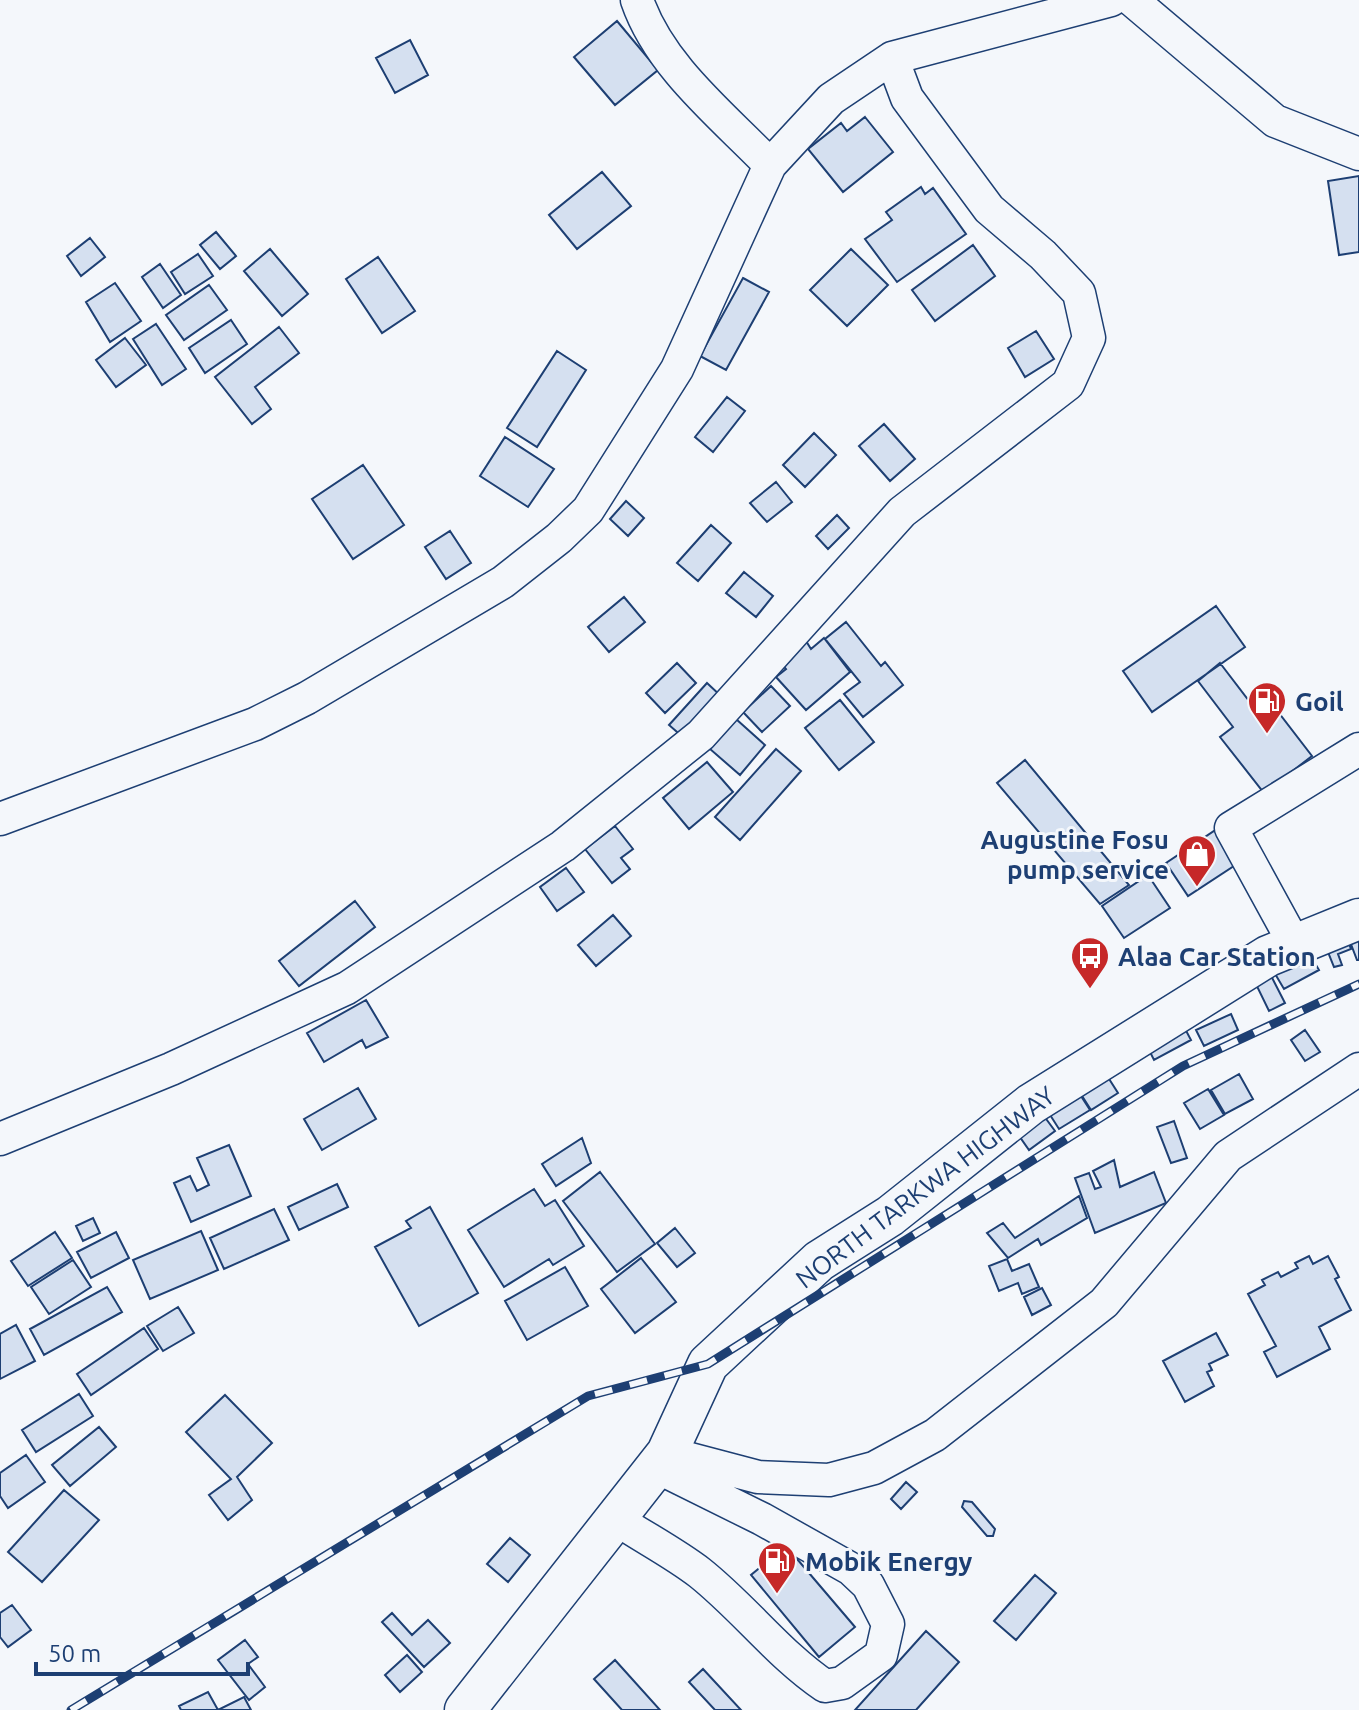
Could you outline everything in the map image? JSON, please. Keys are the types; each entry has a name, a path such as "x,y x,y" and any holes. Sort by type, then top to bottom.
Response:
{"main road":[{"name":"NORTH TARKWA HIGHWAY","path":"465,1710 662,1460 708,1364 819,1261 890,1216 1031,1104 1268,956 1359,919"}],"street":[{"path":"637,0 643,17 673,64 770,165"},
{"path":"0,819 241,730 294,705 503,582 559,538 588,510 677,369 770,165 831,99 892,58 1111,0"},
{"path":"1132,0 1275,121 1359,154"},
{"path":"0,1139 171,1069 347,988 563,846 701,735 902,512 1068,384 1089,338 1079,293 1043,255 989,209 915,110 892,58"},
{"path":"1295,945 1231,828 1359,749"},
{"path":"662,1460 758,1477 829,1480 874,1468 935,1435 1104,1303 1228,1156 1359,1069"},
{"path":"616,1519 698,1572 763,1628 803,1671 825,1686 842,1683 881,1655 888,1624 868,1585 851,1569 662,1460"}],"building":[{"path":"617,21 658,70 615,105 574,57"},
{"path":"410,40 428,75 395,93 376,58"},
{"path":"865,117 893,152 843,192 808,149 841,123 847,131"},
{"path":"602,172 631,206 577,249 549,215"},
{"path":"1359,176 1359,252 1339,255 1328,181"},
{"path":"921,187 925,194 933,188 966,234 897,282 865,239 892,220 886,212"},
{"path":"216,232 236,256 220,269 200,245"},
{"path":"90,238 105,257 81,276 67,256"},
{"path":"973,245 995,276 935,321 912,290"},
{"path":"270,249 308,294 282,316 244,271"},
{"path":"851,249 888,285 847,326 810,290"},
{"path":"198,254 213,276 185,294 171,272"},
{"path":"378,257 415,311 382,333 346,279"},
{"path":"160,264 181,295 163,308 142,277"},
{"path":"743,278 769,292 726,370 700,356"},
{"path":"115,283 141,321 110,342 86,302"},
{"path":"209,285 227,310 184,340 166,315"},
{"path":"231,320 247,344 205,373 189,348"},
{"path":"156,324 186,369 162,385 133,339"},
{"path":"279,327 299,353 255,387 271,409 252,424 215,377"},
{"path":"1036,331 1054,359 1025,377 1008,348"},
{"path":"125,338 146,365 116,387 96,360"},
{"path":"557,351 586,370 537,447 507,428"},
{"path":"727,397 745,411 713,452 695,437"},
{"path":"884,424 915,459 890,481 859,446"},
{"path":"814,433 836,455 805,487 783,465"},
{"path":"505,437 554,469 528,507 480,476"},
{"path":"363,465 404,525 353,559 312,499"},
{"path":"776,482 792,502 767,522 750,503"},
{"path":"626,501 644,518 628,536 610,519"},
{"path":"837,515 849,528 828,549 816,536"},
{"path":"711,525 731,543 698,581 677,563"},
{"path":"450,531 471,563 446,579 425,547"},
{"path":"744,572 773,596 756,617 726,593"},
{"path":"624,597 645,622 609,652 588,627"},
{"path":"1216,606 1245,647 1152,712 1123,671"},
{"path":"846,622 881,666 885,662 903,685 863,717 844,694 860,682 825,639"},
{"path":"824,638 850,672 806,710 776,677 786,669 780,662 806,641 811,649"},
{"path":"677,663 696,683 665,713 646,693"},
{"path":"1220,663 1256,710 1269,700 1312,756 1264,793 1220,737 1233,727 1198,681"},
{"path":"707,683 722,697 684,738 669,725"},
{"path":"771,686 790,706 762,732 743,712"},
{"path":"840,700 874,742 839,770 805,728"},
{"path":"736,719 765,745 740,775 710,749"},
{"path":"776,749 801,771 740,840 715,817"},
{"path":"1025,760 1129,885 1100,904 997,783"},
{"path":"707,762 733,792 689,829 663,798"},
{"path":"615,826 633,849 621,858 630,869 612,883 585,849"},
{"path":"1217,829 1240,862 1188,896 1166,863"},
{"path":"566,868 584,892 557,911 540,887"},
{"path":"1148,875 1170,908 1124,938 1102,906"},
{"path":"355,901 375,927 299,986 279,961"},
{"path":"613,915 631,936 596,966 578,945"},
{"path":"1359,926 1359,960 1357,960 1346,931"},
{"path":"1345,934 1351,949 1338,954 1342,965 1334,967 1324,942"},
{"path":"1306,948 1319,970 1284,989 1271,967"},
{"path":"1266,966 1285,1003 1269,1011 1251,974"},
{"path":"366,1000 388,1037 366,1048 362,1040 324,1062 307,1033"},
{"path":"1231,1014 1238,1030 1204,1046 1196,1030"},
{"path":"1182,1023 1191,1040 1154,1060 1145,1042"},
{"path":"1305,1030 1320,1052 1305,1061 1291,1040"},
{"path":"1104,1071 1118,1093 1091,1110 1077,1088"},
{"path":"1239,1074 1253,1099 1225,1114 1211,1090"},
{"path":"358,1088 376,1119 322,1150 304,1119"},
{"path":"1208,1089 1224,1115 1200,1129 1184,1103"},
{"path":"1079,1093 1090,1110 1059,1129 1045,1107"},
{"path":"1041,1112 1055,1131 1029,1150 1015,1130"},
{"path":"1174,1121 1187,1158 1171,1163 1157,1127"},
{"path":"582,1138 591,1163 556,1186 542,1164"},
{"path":"229,1145 251,1196 191,1222 174,1183 190,1176 197,1191 209,1185 197,1158"},
{"path":"1114,1160 1120,1187 1154,1172 1166,1203 1095,1233 1075,1178 1089,1173 1095,1189 1101,1187 1093,1171"},
{"path":"600,1172 655,1244 617,1272 563,1201"},
{"path":"337,1184 348,1207 299,1230 288,1207"},
{"path":"534,1189 545,1206 555,1200 584,1246 553,1265 549,1259 504,1287 468,1230"},
{"path":"1079,1196 1087,1218 1041,1245 1038,1239 1008,1258 987,1233 1003,1223 1015,1238"},
{"path":"430,1207 478,1293 419,1326 375,1247 411,1228 406,1221"},
{"path":"274,1209 289,1240 224,1269 210,1238"},
{"path":"93,1218 100,1233 83,1241 76,1226"},
{"path":"675,1228 695,1253 677,1267 657,1243"},
{"path":"201,1231 218,1270 150,1299 133,1260"},
{"path":"55,1232 72,1258 28,1286 11,1261"},
{"path":"116,1232 129,1258 91,1278 77,1252"},
{"path":"1309,1256 1313,1264 1328,1256 1339,1277 1335,1279 1351,1310 1319,1327 1330,1349 1277,1377 1264,1352 1276,1346 1248,1294 1265,1285 1262,1280 1278,1272 1281,1277 1298,1268 1295,1263"},
{"path":"641,1258 676,1302 635,1333 601,1289"},
{"path":"1007,1259 1012,1271 1029,1264 1039,1287 1022,1294 1018,1283 999,1291 989,1266"},
{"path":"73,1260 91,1287 49,1314 31,1287"},
{"path":"565,1267 588,1306 527,1340 505,1301"},
{"path":"107,1287 122,1312 44,1355 30,1329"},
{"path":"1042,1288 1051,1305 1032,1315 1024,1297"},
{"path":"178,1307 194,1333 163,1351 147,1326"},
{"path":"16,1325 35,1361 0,1379 0,1334"},
{"path":"144,1328 158,1349 91,1395 77,1374"},
{"path":"1216,1333 1228,1355 1209,1364 1212,1370 1207,1372 1214,1386 1185,1402 1163,1361"},
{"path":"79,1394 93,1416 36,1452 22,1430"},
{"path":"225,1395 272,1443 237,1477 252,1500 228,1520 209,1495 231,1479 186,1432"},
{"path":"99,1427 116,1447 70,1486 52,1465"},
{"path":"26,1455 45,1482 8,1508 0,1496 0,1473"},
{"path":"906,1482 917,1492 901,1509 891,1499"},
{"path":"64,1490 99,1520 42,1582 8,1552"},
{"path":"964,1501 972,1502 995,1529 993,1536 987,1536 962,1507"},
{"path":"510,1538 530,1555 508,1582 487,1564"},
{"path":"786,1546 855,1627 819,1657 751,1575"},
{"path":"1035,1575 1056,1593 1016,1640 994,1621"},
{"path":"12,1605 31,1630 8,1647 0,1637 0,1613"},
{"path":"392,1613 412,1635 428,1620 450,1643 424,1667 382,1622"},
{"path":"926,1631 959,1662 916,1710 855,1710"},
{"path":"245,1640 258,1657 248,1664 265,1687 249,1700 218,1660"},
{"path":"407,1655 422,1672 400,1692 385,1675"},
{"path":"615,1660 660,1710 622,1710 594,1679"},
{"path":"703,1669 741,1710 715,1710 689,1682"},
{"path":"208,1692 218,1710 181,1710 179,1706"},
{"path":"244,1697 251,1710 218,1710"}],"railway":[{"path":"71,1710 588,1396 708,1364 1183,1066 1359,984"}],"place":[{"name":"Goil","path":"1267,735"},
{"name":"Augustine Fosu pump service","path":"1197,888"},
{"name":"Alaa Car Station","path":"1090,990"},
{"name":"Mobik Energy","path":"777,1595"}]}
